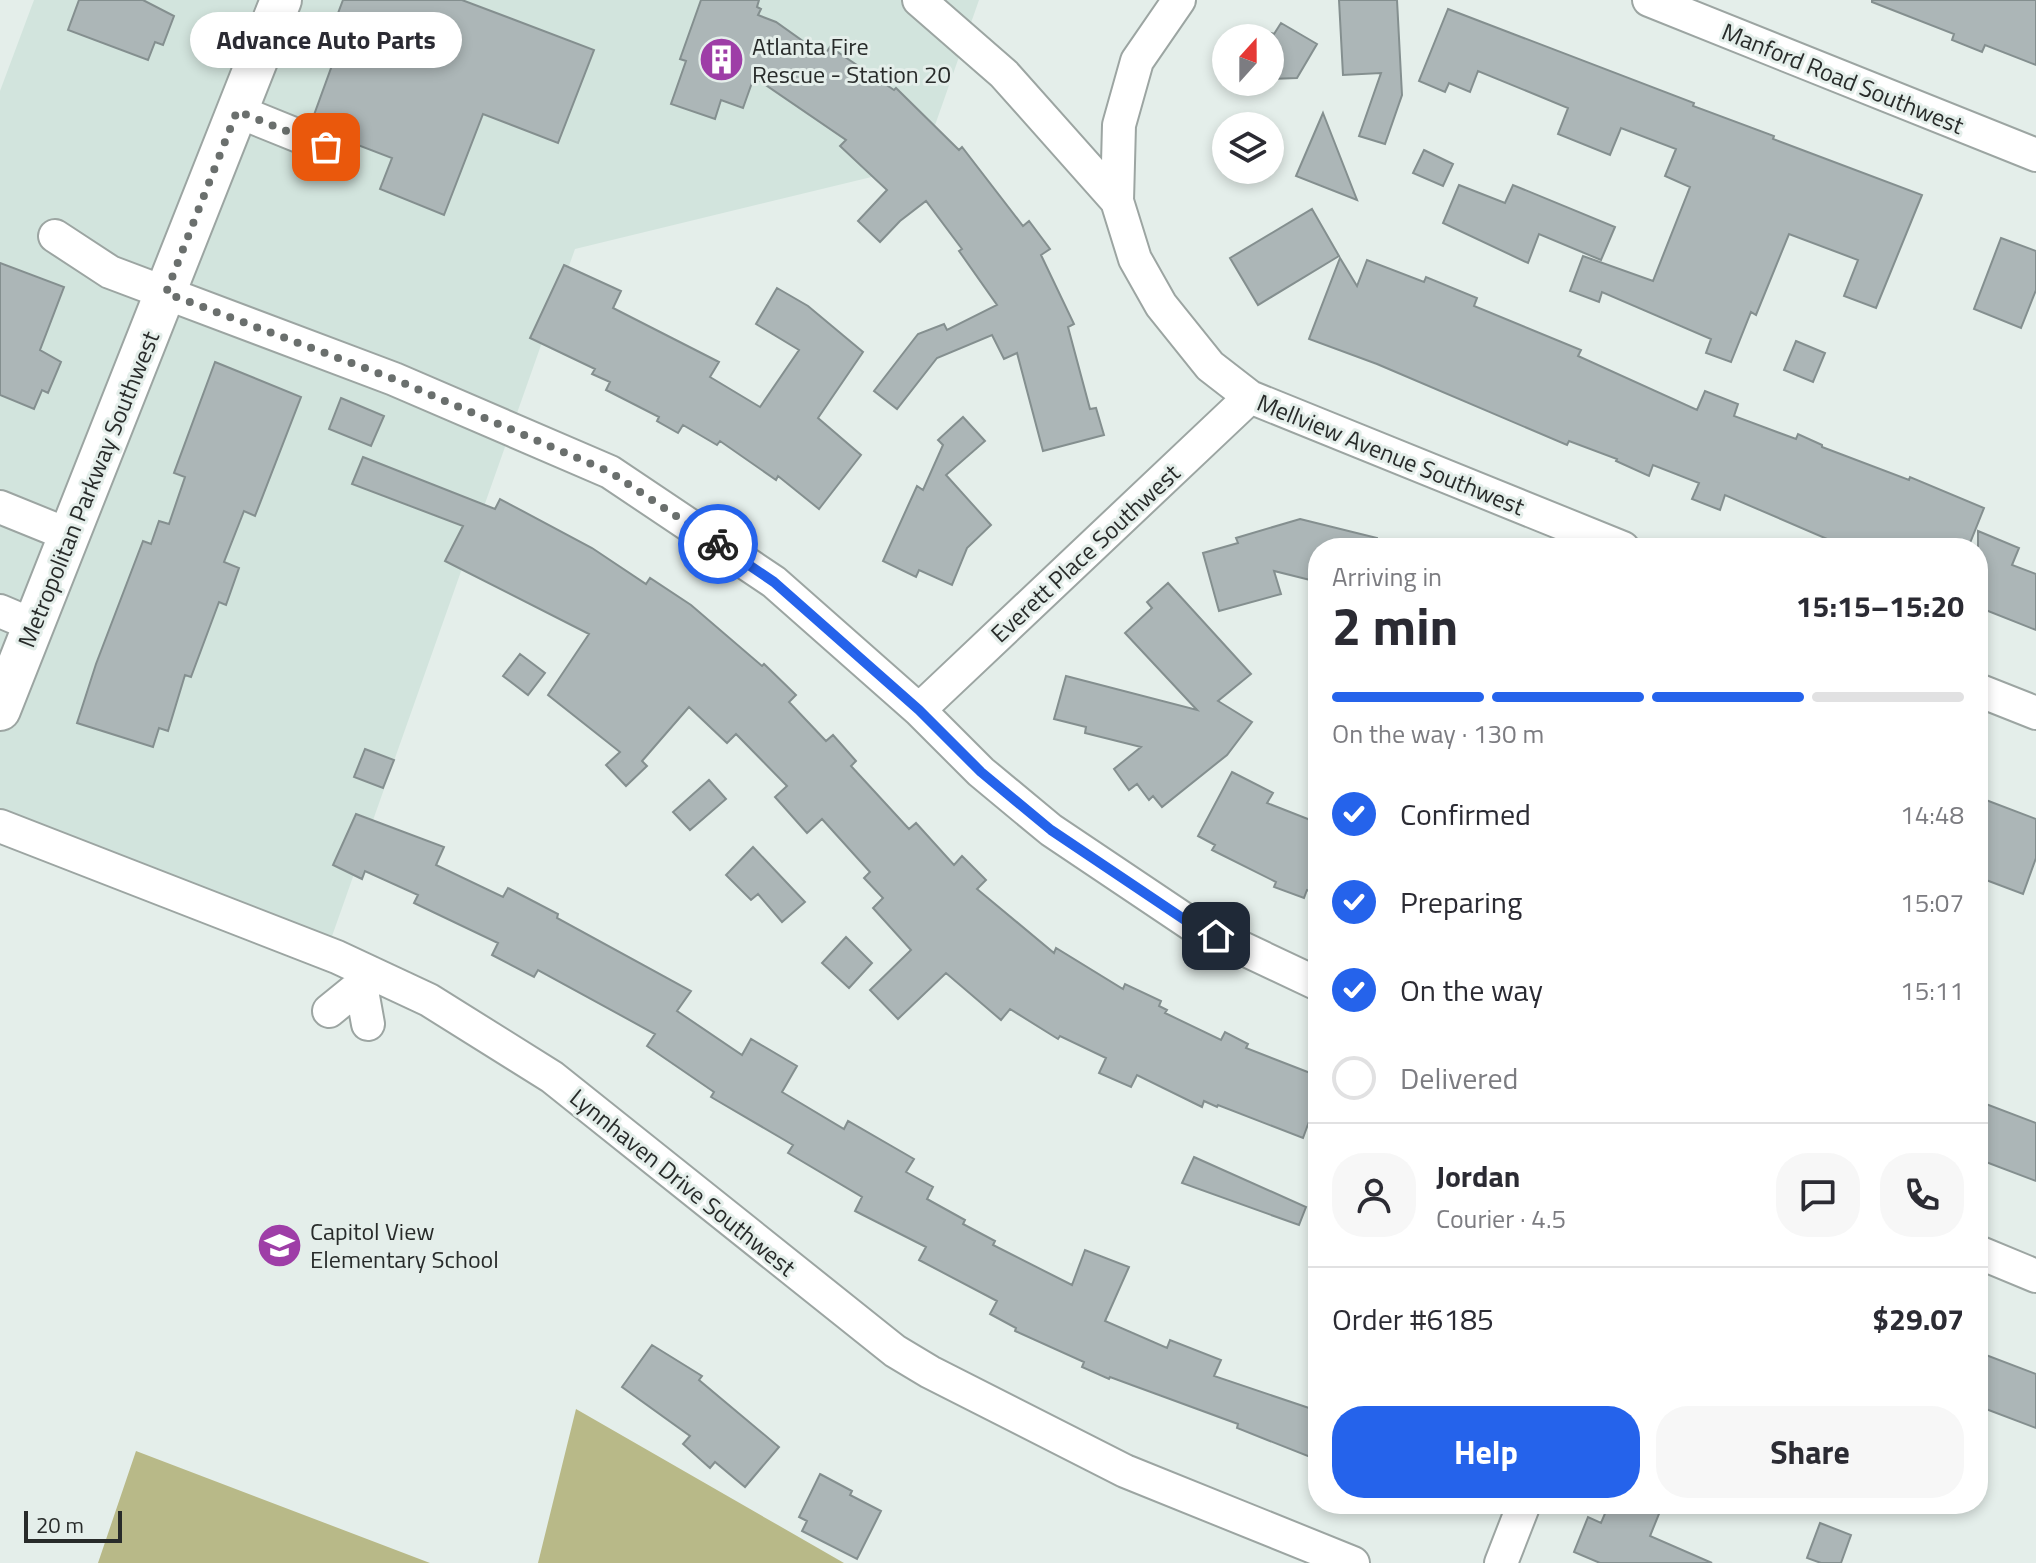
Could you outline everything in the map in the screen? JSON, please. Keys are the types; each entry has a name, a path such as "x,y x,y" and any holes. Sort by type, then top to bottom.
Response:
{"main road":[{"name":"Metropolitan Parkway Southwest","path":"0,710 17,618 69,535 281,0"}],"street":[{"name":"Mellview Avenue Southwest","path":"919,0 1004,74 1117,201"},
{"name":"Mellview Avenue Southwest","path":"1179,0 1137,61 1119,125 1117,201 1135,259 1161,305 1210,366 1250,397 1598,538"},
{"name":"Manford Road Southwest","path":"1649,0 2036,155"},
{"path":"237,111 326,147"},
{"path":"55,236 110,272 394,379 610,472 774,582 919,710 981,772 1051,830 1191,924 1308,979"},
{"name":"Everett Place Southwest","path":"919,710 1250,397"},
{"path":"0,507 69,535"},
{"path":"1988,694 2036,713"},
{"name":"Lynnhaven Drive Southwest","path":"0,826 364,978 429,1000 552,1077 907,1358 1125,1471 1353,1563"},
{"path":"329,1011 364,978"},
{"path":"364,978 368,1024"},
{"path":"1988,1256 2036,1276"},
{"path":"1501,1563 1520,1514"}],"shaded area":[{"path":"34,0 979,0 921,165 575,249 325,956 0,833 0,91"}],"green space":[{"path":"576,1409 844,1563 538,1563"},
{"path":"136,1451 430,1563 98,1563"}],"building":[{"path":"79,0 143,0 174,16 163,45 155,42 148,60 68,30"},
{"path":"343,0 462,0 594,50 558,143 483,114 444,215 380,189 392,158 342,139 334,130 320,124 322,118 314,115 335,57 323,53"},
{"path":"701,0 759,0 757,7 761,9 758,15 776,22 824,56 830,47 894,90 896,88 959,150 962,147 1023,226 1029,221 1050,249 1041,255 1074,324 1068,327 1090,409 1096,408 1104,435 1043,451 1017,353 1004,359 992,335 937,358 897,409 874,391 918,334 944,324 947,330 997,305 959,251 962,249 926,201 880,242 858,221 887,190 840,146 846,140 754,77 743,108 721,100 715,119 671,104 686,61 680,59"},
{"path":"1339,0 1397,0 1402,95 1385,144 1359,136 1381,73 1343,75"},
{"path":"1872,0 2036,0 2036,65 1985,45 1982,52 1952,40 1954,34"},
{"path":"1448,9 1922,195 1876,308 1844,296 1858,260 1789,234 1756,315 1751,312 1731,362 1706,353 1711,339 1602,292 1599,302 1570,291 1583,256 1653,281 1690,187 1665,176 1676,149 1621,128 1610,155 1558,134 1568,108 1478,71 1470,92 1449,83 1445,92 1419,81"},
{"path":"1284,25 1317,44 1297,78 1284,78"},
{"path":"1323,113 1357,200 1296,176"},
{"path":"1424,150 1453,164 1443,186 1413,173"},
{"path":"1459,185 1505,203 1513,185 1615,227 1601,260 1539,234 1528,263 1443,223"},
{"path":"1312,209 1339,256 1258,305 1230,258"},
{"path":"2001,238 2036,251 2036,290 2021,328 1974,309"},
{"path":"1340,258 1357,286 1367,260 1424,282 1426,277 1477,298 1474,306 1581,350 1578,356 1697,410 1705,391 1738,404 1734,416 1796,439 1798,434 1822,447 1909,480 1910,477 1984,508 1972,538 1825,538 1725,495 1720,510 1692,499 1699,483 1653,465 1649,476 1617,459 1569,441 1567,445 1377,364 1309,339"},
{"path":"0,263 64,287 40,350 61,362 48,393 42,390 34,409 0,395"},
{"path":"564,265 621,291 613,308 719,362 710,377 760,407 799,350 756,324 777,288 808,306 863,352 818,418 861,455 819,509 778,476 776,480 720,441 717,445 683,425 678,433 657,421 659,417 606,390 610,382 592,374 595,369 530,338"},
{"path":"1796,341 1825,353 1813,382 1784,370"},
{"path":"215,362 301,397 255,516 244,511 224,562 239,568 226,605 219,602 191,677 185,675 168,731 159,728 153,747 77,723 143,541 151,544 159,521 169,524 185,477 174,473"},
{"path":"341,398 384,416 371,446 329,429"},
{"path":"963,417 985,441 946,475 991,525 967,548 952,585 919,570 916,577 883,561 917,486 923,490 943,445 938,440"},
{"path":"363,457 495,509 500,499 592,548 646,584 650,578 691,605 762,666 764,664 796,695 789,702 826,741 833,735 856,761 851,766 909,829 916,823 954,865 962,856 986,880 977,889 1054,953 1056,948 1123,989 1125,984 1161,1001 1159,1006 1167,1010 1165,1013 1221,1040 1225,1032 1248,1044 1246,1048 1308,1072 1308,1124 1303,1138 1218,1105 1204,1101 1202,1107 1137,1075 1131,1087 1099,1073 1106,1058 1060,1036 1058,1039 1010,1009 1001,1020 946,973 898,1019 870,990 911,950 873,908 883,898 864,878 870,872 822,819 807,833 775,797 787,786 736,734 727,743 689,707 642,761 647,766 626,786 606,765 620,752 548,695 589,634 445,561 463,526 352,484"},
{"path":"1300,519 1377,538 1308,538 1308,580 1274,571 1281,594 1219,611 1203,553 1238,543 1236,538"},
{"path":"1978,531 2019,548 2012,565 2036,574 2036,630 1988,611 1988,538 1978,538"},
{"path":"1168,583 1251,674 1218,701 1252,722 1227,755 1162,807 1153,796 1149,800 1137,784 1129,790 1114,769 1141,747 1085,733 1086,727 1054,719 1066,676 1197,710 1125,633 1152,608 1147,602"},
{"path":"520,654 545,673 528,695 503,676"},
{"path":"365,749 394,760 383,788 354,777"},
{"path":"1232,772 1273,793 1267,803 1308,819 1308,890 1304,898 1274,887 1276,882 1212,850 1215,845 1198,836"},
{"path":"709,780 726,799 690,830 673,812"},
{"path":"1988,801 2036,819 2036,858 2023,894 1988,881"},
{"path":"356,814 444,847 436,865 503,897 508,888 691,991 677,1011 742,1055 751,1039 797,1066 782,1092 844,1129 848,1121 914,1159 906,1172 933,1187 927,1199 965,1220 963,1224 995,1241 993,1245 1072,1285 1085,1250 1129,1267 1105,1321 1167,1348 1170,1340 1221,1360 1214,1376 1308,1408 1308,1456 1237,1428 1238,1424 1109,1379 1082,1367 1084,1362 1015,1331 1016,1328 990,1314 997,1301 919,1260 926,1247 855,1211 862,1197 788,1153 793,1145 711,1097 714,1092 647,1046 655,1034 538,970 534,977 492,955 498,943 414,903 418,895 365,871 362,879 333,865"},
{"path":"753,847 805,902 782,922 758,894 751,900 726,875"},
{"path":"846,937 872,963 849,988 822,963"},
{"path":"1988,1105 2036,1123 2036,1181 1988,1163"},
{"path":"1194,1157 1306,1207 1299,1225 1182,1183"},
{"path":"652,1345 702,1376 699,1380 779,1447 745,1487 715,1462 710,1468 683,1444 690,1436 622,1387"},
{"path":"1988,1356 2036,1374 2036,1428 1988,1410"},
{"path":"820,1474 881,1511 857,1559 802,1531 807,1521 799,1517"},
{"path":"1605,1514 1659,1514 1650,1536 1712,1563 1600,1563 1574,1552 1588,1517 1601,1523"},
{"path":"1820,1523 1851,1535 1841,1563 1821,1563 1807,1558"}],"way so far":[{"path":"326,147 237,111 166,293 394,379 610,472 718,544"}],"place":[{"name":"Atlanta Fire Rescue - Station 20","path":"721,60"},
{"name":"Advance Auto Parts","path":"326,147"},
{"name":"Capitol View Elementary School","path":"279,1245"}],"route":[{"path":"718,544 774,582 919,710 981,772 1051,830 1191,924 1216,936"}]}
